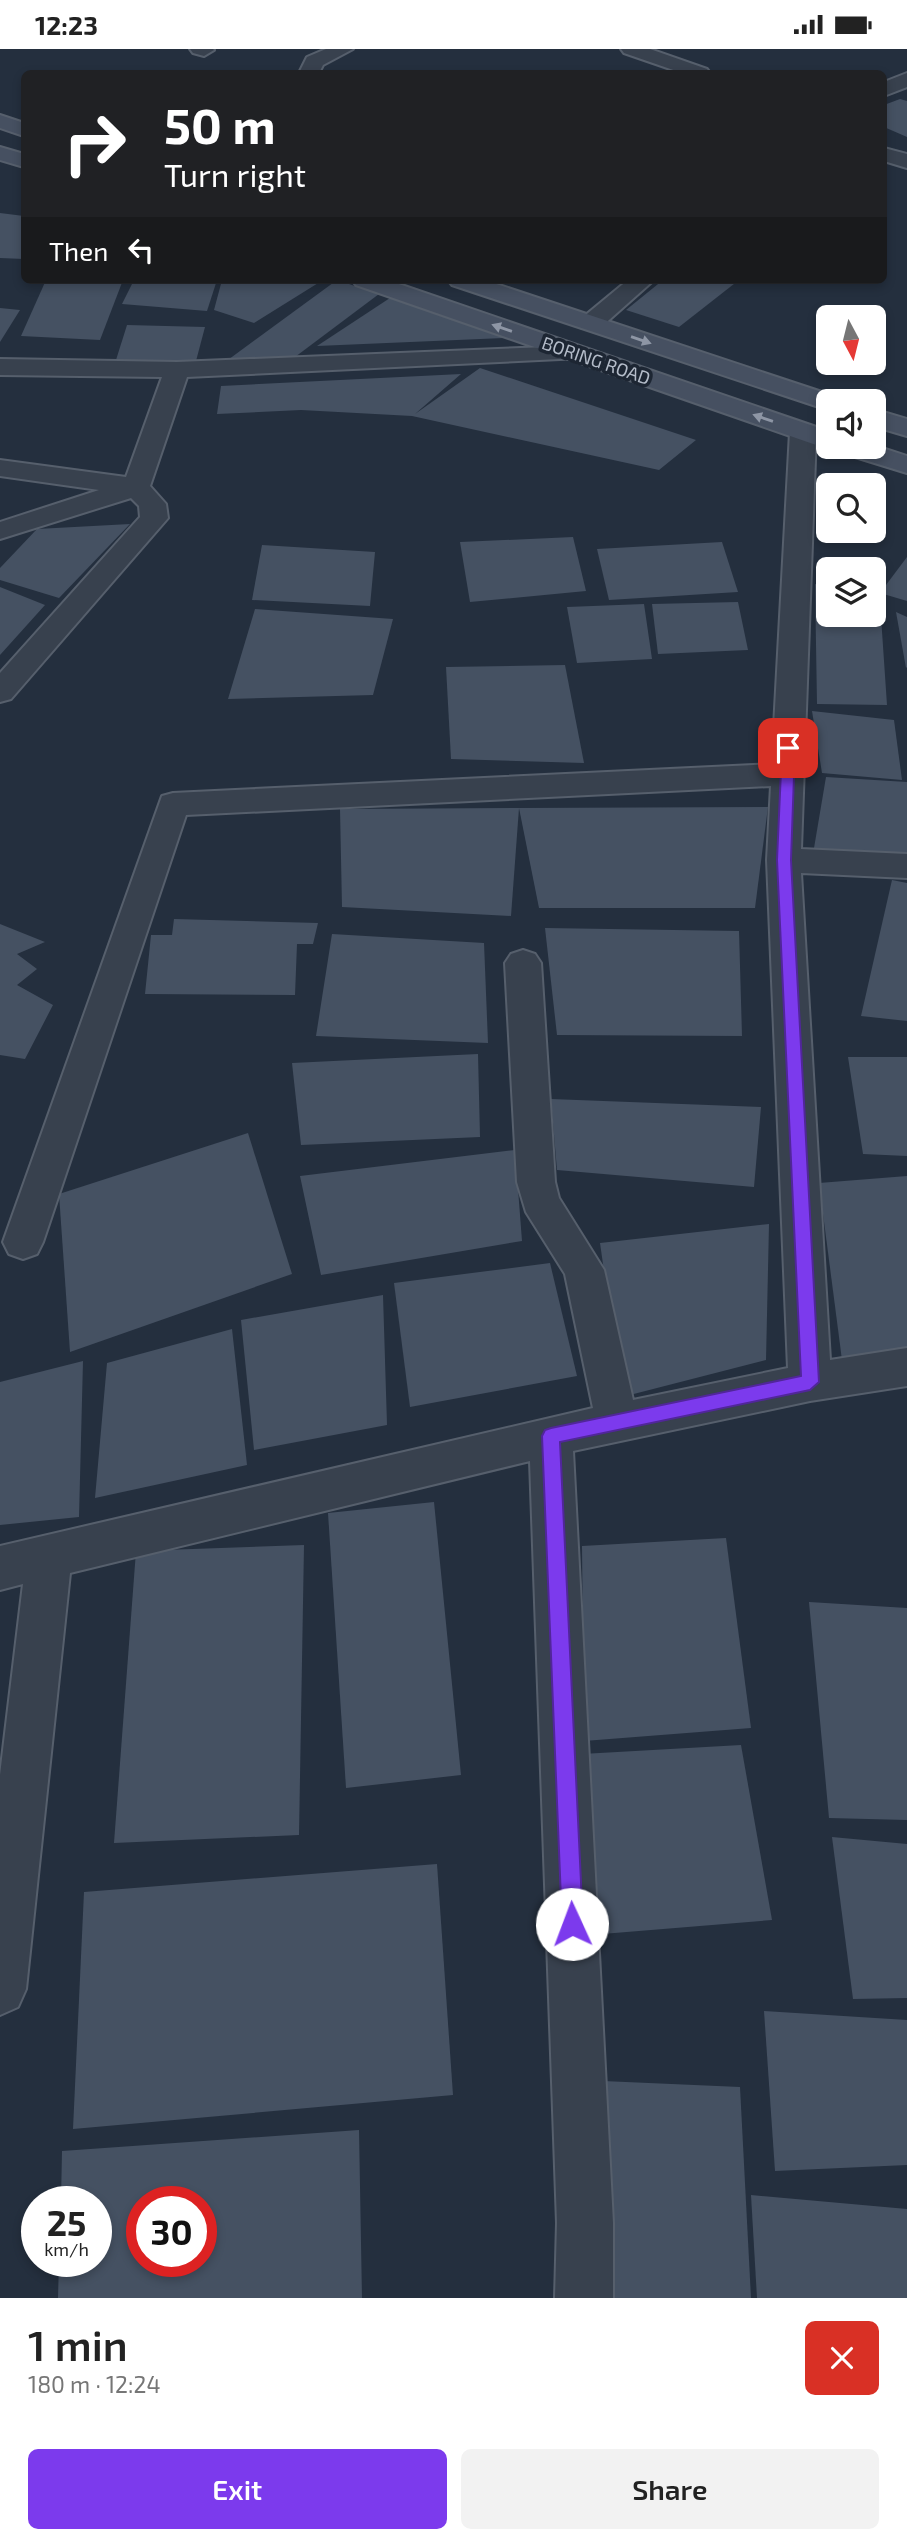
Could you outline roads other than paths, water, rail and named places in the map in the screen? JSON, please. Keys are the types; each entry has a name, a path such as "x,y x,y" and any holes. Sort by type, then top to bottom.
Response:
{"street":[{"path":"310,70 314,61 343,49"},
{"path":"631,49 691,70"},
{"path":"664,61 694,49"},
{"path":"887,89 907,79"},
{"path":"0,121 21,129"},
{"path":"0,153 21,160"},
{"path":"887,155 907,161"},
{"name":"BORING ROAD","path":"375,284 815,436"},
{"path":"472,284 816,398"},
{"path":"591,323 637,284"},
{"path":"0,367 177,370 572,353"},
{"path":"136,487 177,370"},
{"path":"886,421 907,428"},
{"path":"810,1382 784,860 787,774 815,436"},
{"path":"886,458 907,465"},
{"path":"0,468 136,487 154,511 152,524 0,692"},
{"path":"0,531 136,487"},
{"path":"23,1242 173,804 787,774"},
{"path":"784,860 907,866"},
{"path":"523,963 536,1182 540,1201 584,1270 617,1423"},
{"path":"0,1568 551,1436 810,1382 907,1367"},
{"path":"551,1436 585,2223 584,2298"},
{"path":"0,1989 50,1556"}]}
